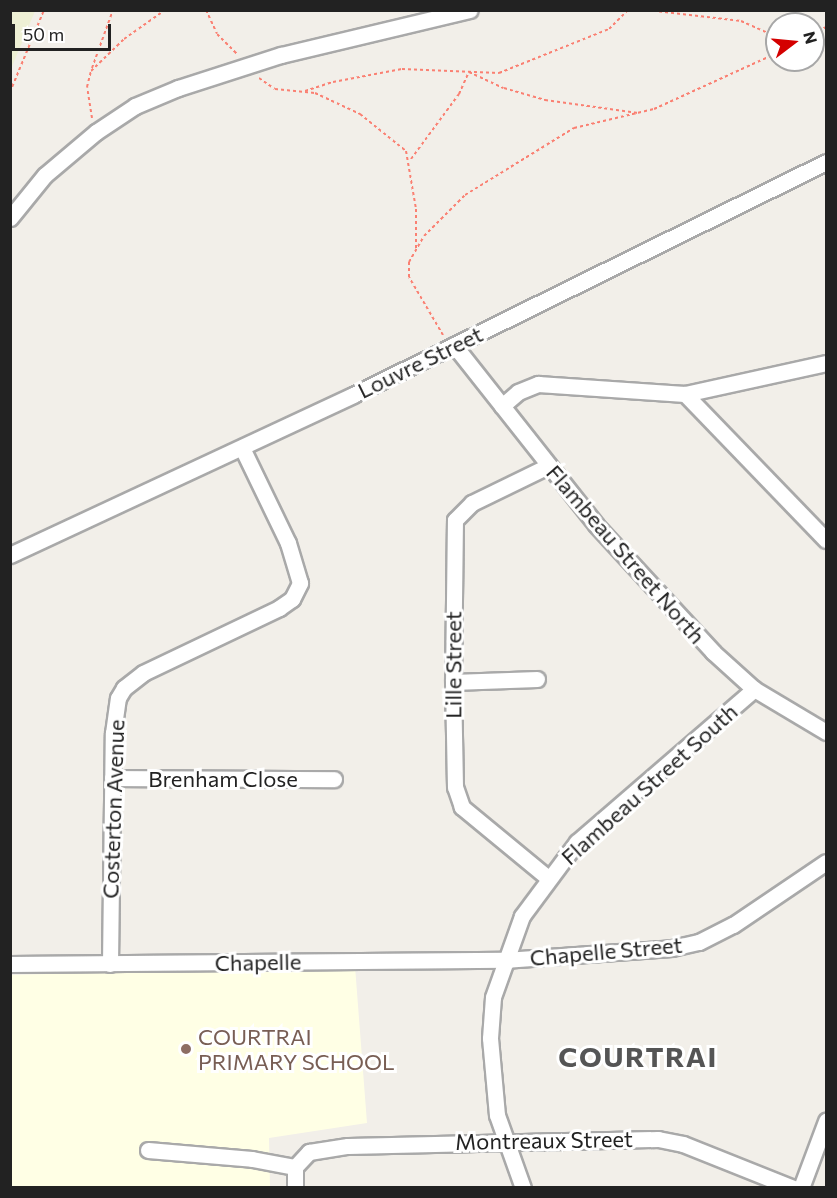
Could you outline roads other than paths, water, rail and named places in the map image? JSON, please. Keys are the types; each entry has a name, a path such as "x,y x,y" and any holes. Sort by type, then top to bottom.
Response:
{"street":[{"path":"10,218 45,175 96,132 135,106 178,88 250,65 470,10"},
{"name":"Louvre Street","path":"10,555 242,448 826,162"},
{"name":"Flambeau Street North","path":"454,345 548,466 638,573 713,652 754,689 826,732"},
{"path":"502,406 518,392 538,384 685,394 823,367"},
{"path":"685,394 826,540"},
{"name":"Costerton Avenue","path":"110,964 112,778 116,709 124,688 143,673 279,608 297,592 299,572 242,448"},
{"name":"Lille Street","path":"548,466 471,503 455,520 453,682 455,787 462,807 548,878"},
{"path":"453,682 537,679"},
{"name":"Flambeau Street South","path":"523,1188 504,1140 492,1078 490,1038 493,997 522,916 548,878 577,842 754,689"},
{"name":"Brenham Close","path":"112,778 334,779"},
{"name":"Chapelle Street","path":"506,960 672,948 699,942 734,925 826,862"},
{"name":"Chapelle","path":"10,964 506,960"},
{"path":"801,1188 826,1121"},
{"name":"Montreaux Street","path":"295,1167 304,1155 318,1149 504,1140 673,1140 793,1188"},
{"path":"148,1150 252,1159 295,1167 295,1188"}],"place":[{"name":"COURTRAI PRIMARY SCHOOL","path":"186,1049"}],"district":[{"name":"COURTRAI","path":"638,1056"}]}
